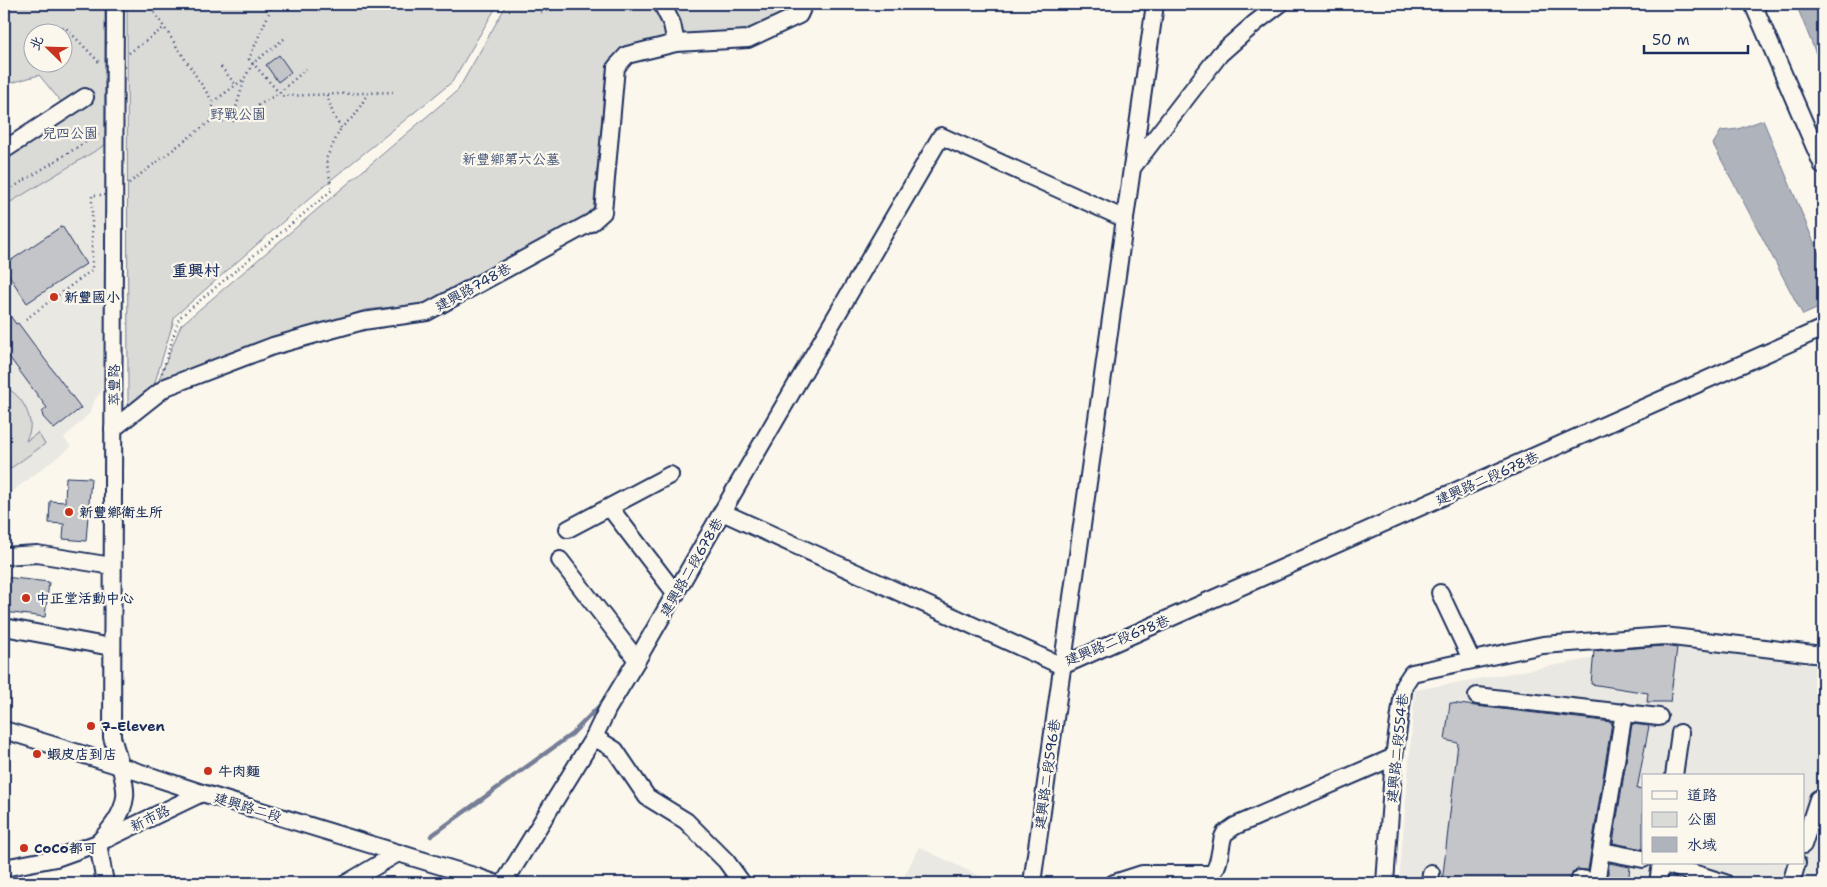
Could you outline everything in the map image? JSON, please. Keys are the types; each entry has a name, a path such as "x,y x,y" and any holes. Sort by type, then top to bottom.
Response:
{"street":[{"name":"萃豐路","path":"115,4 120,188 113,429 111,647 112,737 120,766"},
{"path":"662,4 672,24 676,43"},
{"name":"建興路748巷","path":"113,429 166,388 273,346 363,321 428,312 592,222 603,212 616,67 627,56 676,43 748,39 798,15 804,4"},
{"name":"建興路二段596巷","path":"1032,883 1155,4"},
{"path":"1131,168 1220,54 1280,4"},
{"path":"1753,4 1823,166"},
{"path":"4,150 85,97"},
{"path":"722,512 941,136 1125,219"},
{"name":"建興路二段678巷","path":"504,883 594,737 608,708 722,512 1062,666 1823,328"},
{"path":"568,529 670,475"},
{"path":"610,508 676,594"},
{"path":"4,556 37,554 112,566"},
{"path":"560,560 637,660"},
{"path":"1440,593 1471,659"},
{"path":"4,627 111,647"},
{"name":"建興路二段554巷","path":"1385,883 1394,757 1404,685 1412,673 1471,659 1556,643 1664,636 1822,655 1823,657"},
{"path":"1477,696 1659,717"},
{"path":"1579,883 1580,878 1596,883 1624,712"},
{"name":"建興路二段","path":"4,730 398,853 474,880 494,883"},
{"path":"1674,774 1680,733"},
{"path":"594,737 615,750 647,797 686,821 726,861 742,883"},
{"path":"1114,883 1142,874 1211,874 1215,872 1217,866 1224,833 1235,826 1394,757"},
{"name":"新市路","path":"98,844 115,824 126,797 120,766"},
{"name":"新市路","path":"4,868 56,858 98,844 202,793"},
{"path":"1804,842 1818,799 1823,800"},
{"path":"98,844 106,883"},
{"path":"1602,851 1642,859"},
{"path":"347,883 398,853"},
{"path":"1658,883 1661,864"},
{"path":"1664,864 1725,883"},
{"path":"1791,883 1797,864"}],"path":[{"path":"149,4 214,102 212,120"},
{"path":"273,4 250,59 282,96 393,92"},
{"path":"541,12 563,6 564,4"},
{"path":"125,56 165,27"},
{"path":"72,35 100,62"},
{"path":"231,122 244,79 253,63 284,39"},
{"path":"222,67 236,86"},
{"path":"26,319 92,270 92,195 120,188 212,120 231,122 279,93 306,69"},
{"path":"214,102 244,79"},
{"path":"154,396 179,318 332,190 326,159 341,128 356,114 368,93"},
{"path":"327,94 333,114 341,128"},
{"path":"4,193 106,130"}],"shaded area":[{"name":"新豐國小","path":"105,145 105,387 94,401 90,413 64,438 71,447 18,487 4,501 4,206"},
{"path":"1668,645 1817,665 1823,674 1823,883 1683,883 1670,879 1669,883 1399,883 1415,690"},
{"path":"919,847 994,883 901,883"}],"green space":[{"name":"兒四公園","path":"4,4 105,4 105,145 4,206 4,140 62,103 39,75 4,85"},
{"name":"野戰公園","path":"127,4 498,4 452,82 332,179 175,316 152,392 128,410"},
{"name":"新豐鄉第六公墓","path":"507,4 794,4 791,13 740,31 623,47 607,63 593,211 428,303 365,310 159,379 181,325 458,90"},
{"path":"4,388 15,394 27,410 30,432 26,441 38,433 45,444 4,473"}],"water":[{"path":"1796,4 1823,4 1823,71"},
{"path":"1763,120 1823,264 1823,306 1803,315 1713,144 1721,131 1738,129"}],"building":[{"path":"279,55 291,72 278,82 266,65"},
{"path":"62,226 86,264 27,303 4,268 4,265"},
{"path":"4,307 81,408 54,429 43,417 42,412 47,408 4,350"},
{"name":"新豐鄉衛生所","path":"66,477 91,478 86,541 63,539 64,524 49,523 50,501 65,502"},
{"name":"中正堂活動中心","path":"4,577 49,582 45,617 4,612"},
{"path":"1664,646 1677,648 1670,702 1647,702 1648,693 1591,684 1594,651"},
{"path":"1450,703 1612,722 1588,870 1577,869 1573,872 1569,883 1442,883 1458,743 1445,740"},
{"path":"1632,724 1649,726 1637,789 1642,790 1642,849 1613,843"},
{"path":"1609,863 1630,867 1628,883 1607,883"}],"waterway":[{"path":"431,836 572,734 604,701"}],"place":[{"name":"新豐國小","path":"54,297"},
{"name":"新豐鄉衛生所","path":"69,512"},
{"name":"中正堂活動中心","path":"26,598"},
{"name":"7-Eleven","path":"91,726"},
{"name":"蝦皮店到店","path":"37,754"},
{"name":"牛肉麵","path":"208,771"},
{"name":"CoCo都可","path":"24,848"}],"district":[{"name":"重興村","path":"196,270"}]}
